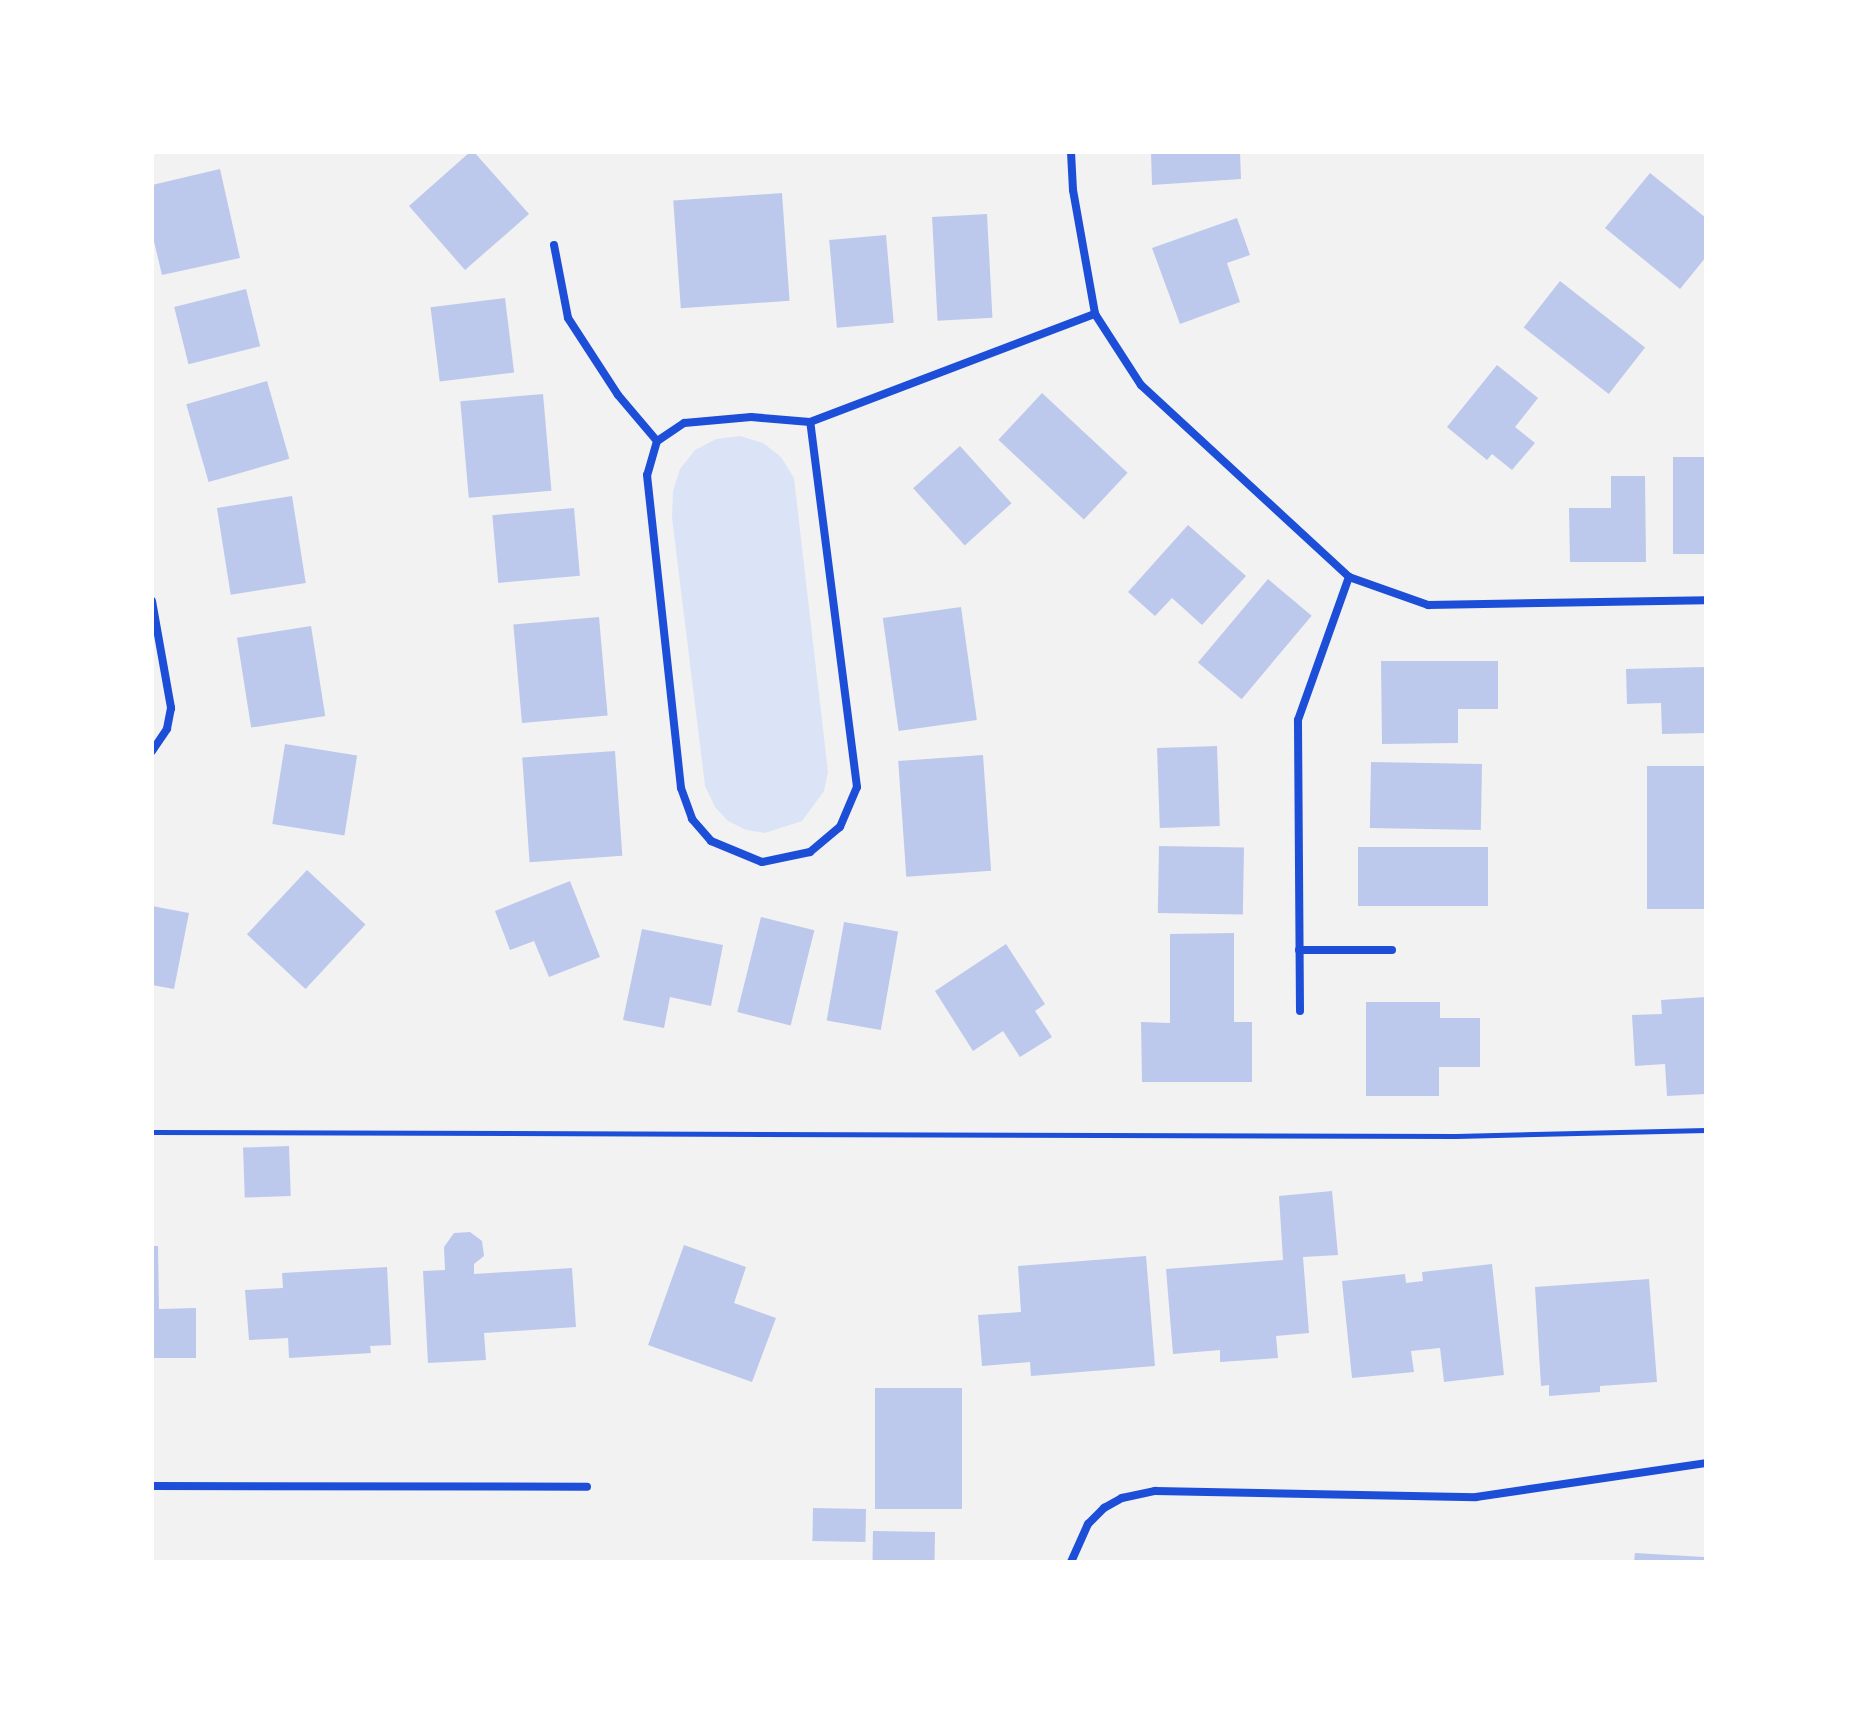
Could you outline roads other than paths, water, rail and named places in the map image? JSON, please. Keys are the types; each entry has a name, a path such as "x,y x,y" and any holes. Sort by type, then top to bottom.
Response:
{"street":[{"path":"1071,152 1073,190 1095,314 1141,385 1349,577 1428,605 1706,600"},
{"path":"554,245 568,318 618,395 657,441"},
{"path":"810,422 857,787 840,827 810,852 762,862 711,841 692,819 681,788 647,475 657,441 684,423 751,417 810,422 1095,314"},
{"path":"1300,1011 1298,720 1349,577"},
{"path":"152,601 171,708 167,729 152,751"},
{"path":"1299,950 1392,950"},
{"path":"1071,1562 1088,1524 1104,1508 1122,1498 1155,1491 1476,1497 1706,1463"},
{"path":"152,1486 587,1487"}]}
